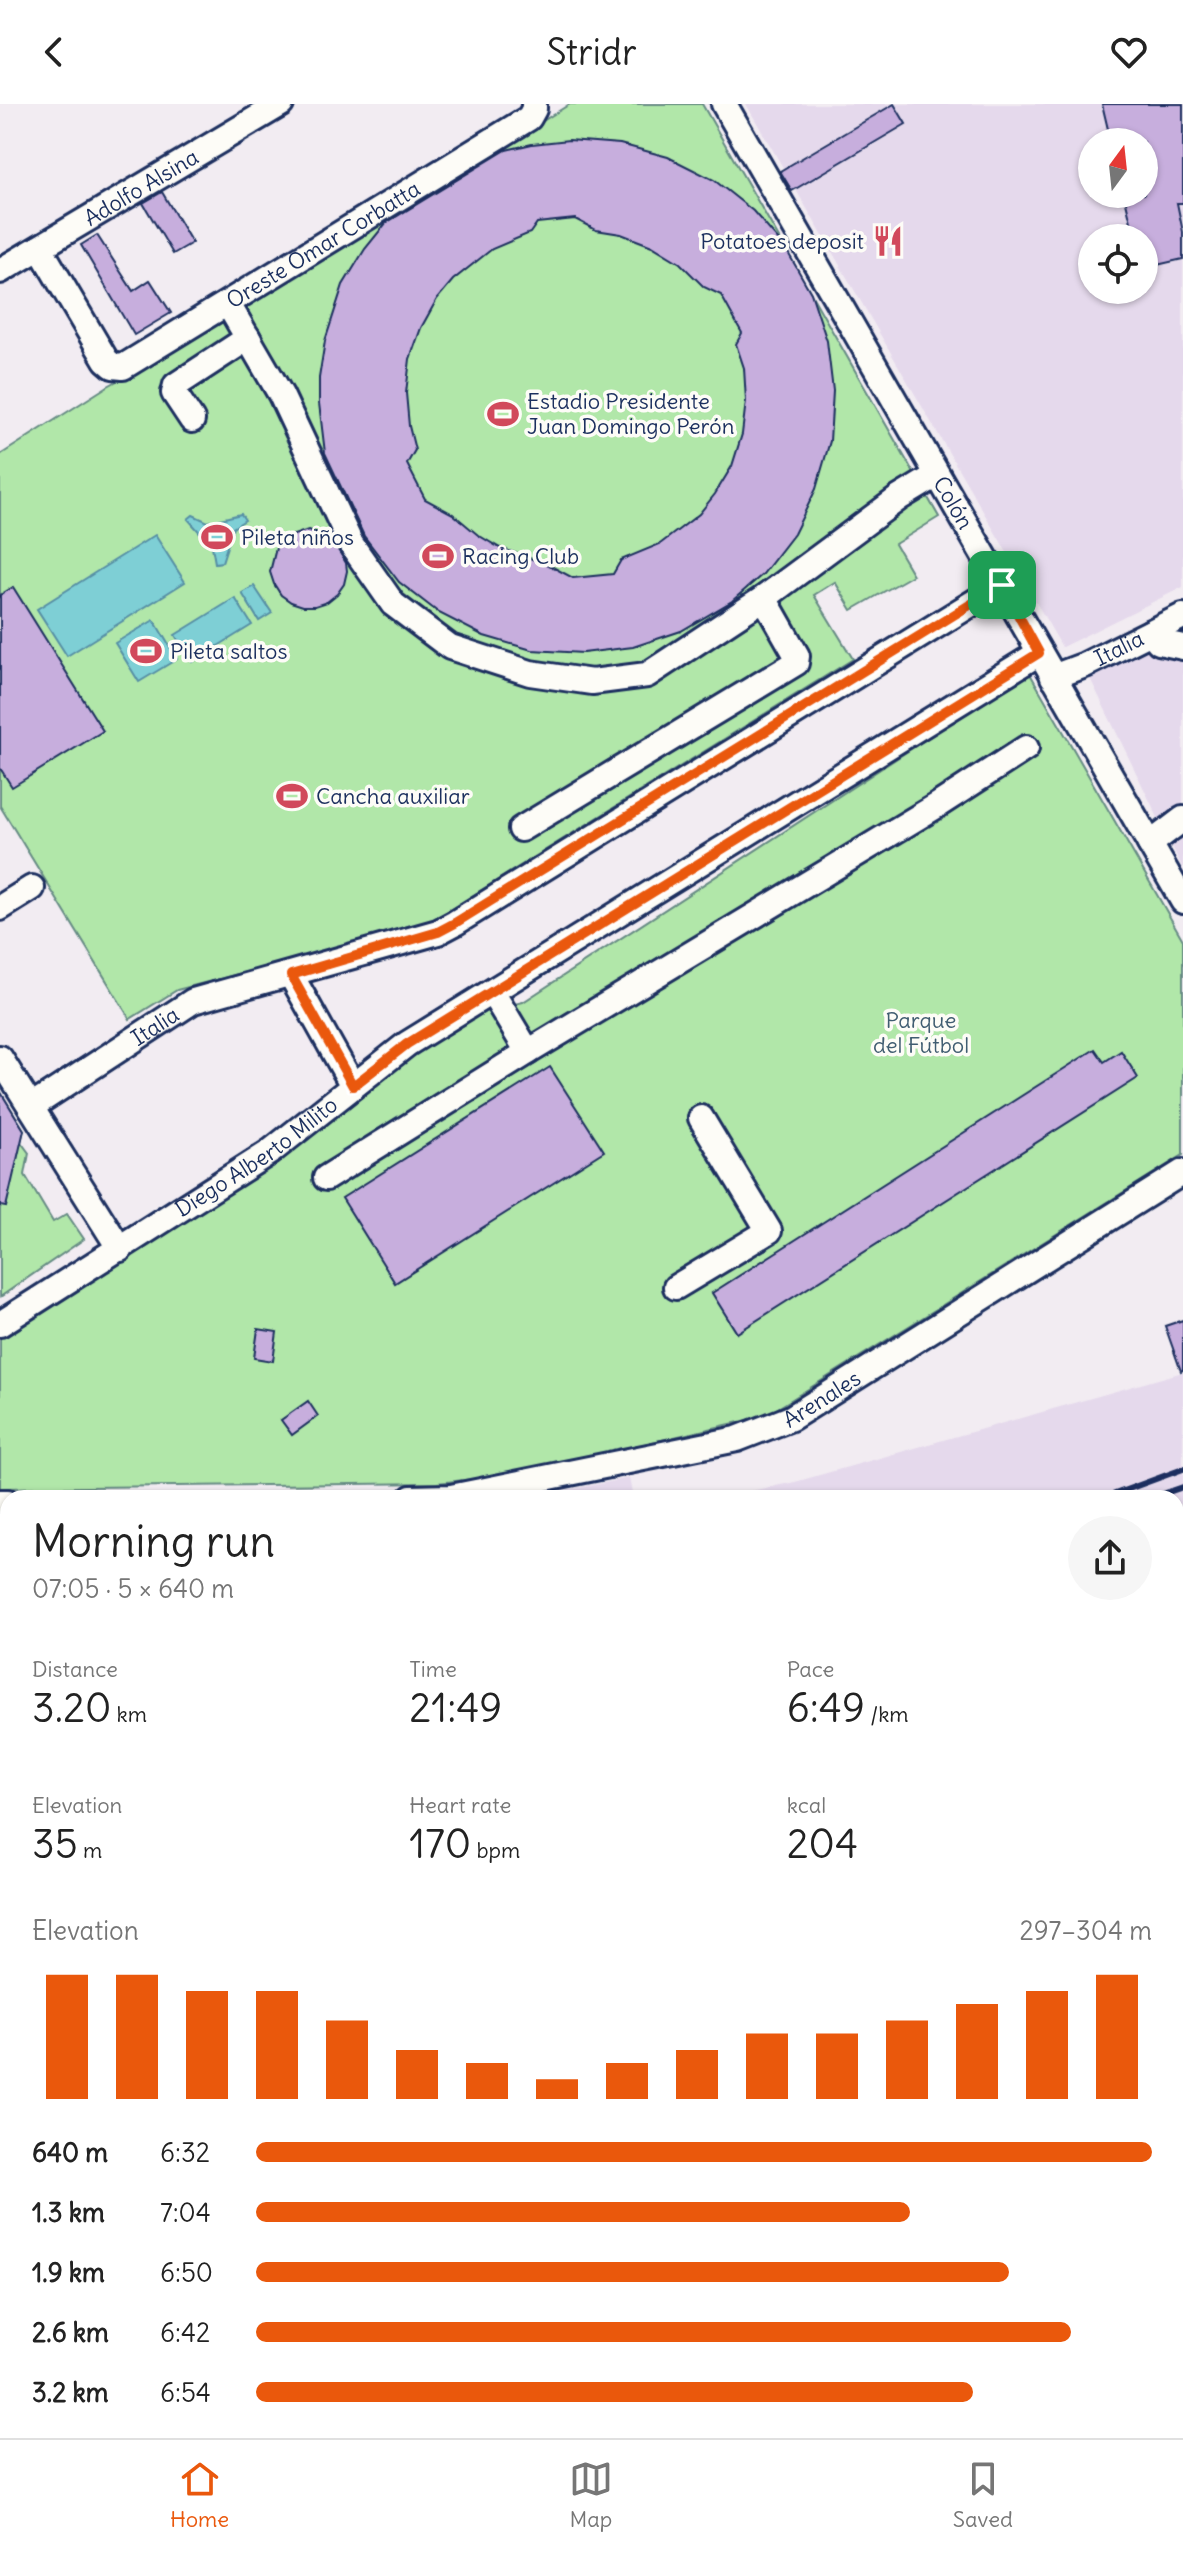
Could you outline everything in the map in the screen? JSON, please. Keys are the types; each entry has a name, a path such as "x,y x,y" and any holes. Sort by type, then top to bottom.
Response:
{"street":[{"name":"Adolfo Alsina","path":"0,271 281,104"},
{"name":"Colón","path":"724,104 1183,901"},
{"name":"Oreste Omar Corbatta","path":"40,248 106,360 113,366 123,367 529,118 534,106"},
{"path":"228,304 281,395 351,544 393,604 450,647 530,673 592,682 647,675 764,598 899,498 937,475"},
{"path":"192,420 174,393 176,385 248,338"},
{"name":"Italia","path":"31,1107 193,1001 438,932 455,923 1002,585"},
{"path":"521,829 796,663 797,656 764,598"},
{"name":"Italia","path":"1053,677 1183,616"},
{"path":"1151,632 1159,642 1183,647"},
{"name":"Diego Alberto Milito","path":"0,1324 270,1152 407,1044 1039,653"},
{"path":"326,1178 528,1052 938,805 1026,748"},
{"path":"1150,844 1183,819"},
{"path":"0,908 32,888"},
{"path":"291,975 353,1086"},
{"path":"492,992 528,1052"},
{"path":"0,1058 120,1249"},
{"path":"676,1287 769,1231 701,1118"},
{"name":"Arenales","path":"488,1490 737,1439 766,1430 791,1418 1183,1172"}],"shaded area":[{"path":"746,104 1159,104 1183,210 1183,587 1062,647"},
{"path":"1183,618 1183,869 1084,666"},
{"path":"1183,1372 1183,1490 756,1490 795,1482"},
{"path":"629,1478 631,1490 567,1490"}],"green space":[{"name":"Racing Club","path":"570,104 702,104 939,517 895,544 913,575 852,610 835,582 814,595 853,659 425,925 177,990 130,1019 0,806 0,455 108,386 234,315"},
{"name":"Parque del Fútbol","path":"1029,672 1183,940 1183,1155 765,1416 575,1460 483,1478 437,1483 0,1488 0,1334 402,1060 478,1013 523,1002"},
{"path":"0,1091 24,1130 21,1142 29,1153 25,1175 53,1222 67,1214 84,1239 0,1297"}],"water":[{"name":"Pileta niños","path":"241,514 245,520 233,528 222,562 215,563 212,546 188,519 193,515 208,522"},
{"path":"155,535 185,582 67,656 37,609"},
{"path":"254,586 272,613 259,621 242,593"},
{"path":"235,598 252,625 192,662 175,635"},
{"name":"Pileta saltos","path":"154,620 177,659 139,682 115,643"}],"building":[{"path":"894,104 906,124 792,191 780,171"},
{"path":"1102,104 1183,104 1183,203 1177,203 1183,232 1183,259 1158,265 1158,224 1132,224 1128,208 1158,208 1158,128 1108,128"},
{"path":"569,140 620,144 668,157 714,180 753,211 786,249 811,293 827,341 833,391 830,441 816,489 794,534 763,574 732,601 681,631 633,647 583,653 532,650 484,636 439,613 399,582 364,536 325,453 319,378 325,341 343,285 365,249 386,223 506,150","holes":["575,219 596,230 621,234 652,246 680,263 704,287 721,295 742,333 736,344 744,368 746,401 742,434 732,466 699,514 660,544 621,560 613,574 573,578 547,564 500,548 453,514 425,499 407,464 415,450 406,393 410,359 421,328 437,299 453,280 492,249 530,233 537,223"]},
{"path":"162,192 192,243 173,254 143,203"},
{"path":"97,235 133,291 150,280 171,313 134,335 81,245"},
{"path":"308,530 331,538 346,563 347,571 344,584 337,594 315,606 303,606 281,595 270,572 276,548 285,538"},
{"path":"13,587 103,731 12,787 0,768 0,595"},
{"path":"1095,1049 1104,1062 1121,1051 1138,1078 737,1333 712,1293"},
{"path":"550,1067 604,1151 395,1283 342,1198"},
{"path":"0,1091 24,1130 6,1207 0,1206"},
{"path":"1183,1320 1183,1370 1181,1371 1165,1326"},
{"path":"258,1329 277,1332 273,1361 254,1358"},
{"path":"308,1401 318,1416 292,1435 281,1420"}],"railway":[{"path":"1126,1490 1183,1469"},
{"path":"1174,1490 1183,1487"}],"place":[{"name":"Potatoes deposit","path":"888,241"},
{"name":"Estadio Presidente Juan Domingo Perón","path":"503,414"},
{"name":"Pileta niños","path":"217,537"},
{"name":"Racing Club","path":"438,556"},
{"name":"Pileta saltos","path":"146,651"},
{"name":"Cancha auxiliar","path":"292,796"}],"route":[{"path":"1002,585 1039,653 407,1044 353,1086 291,975 438,932 455,923 1002,585"}]}
